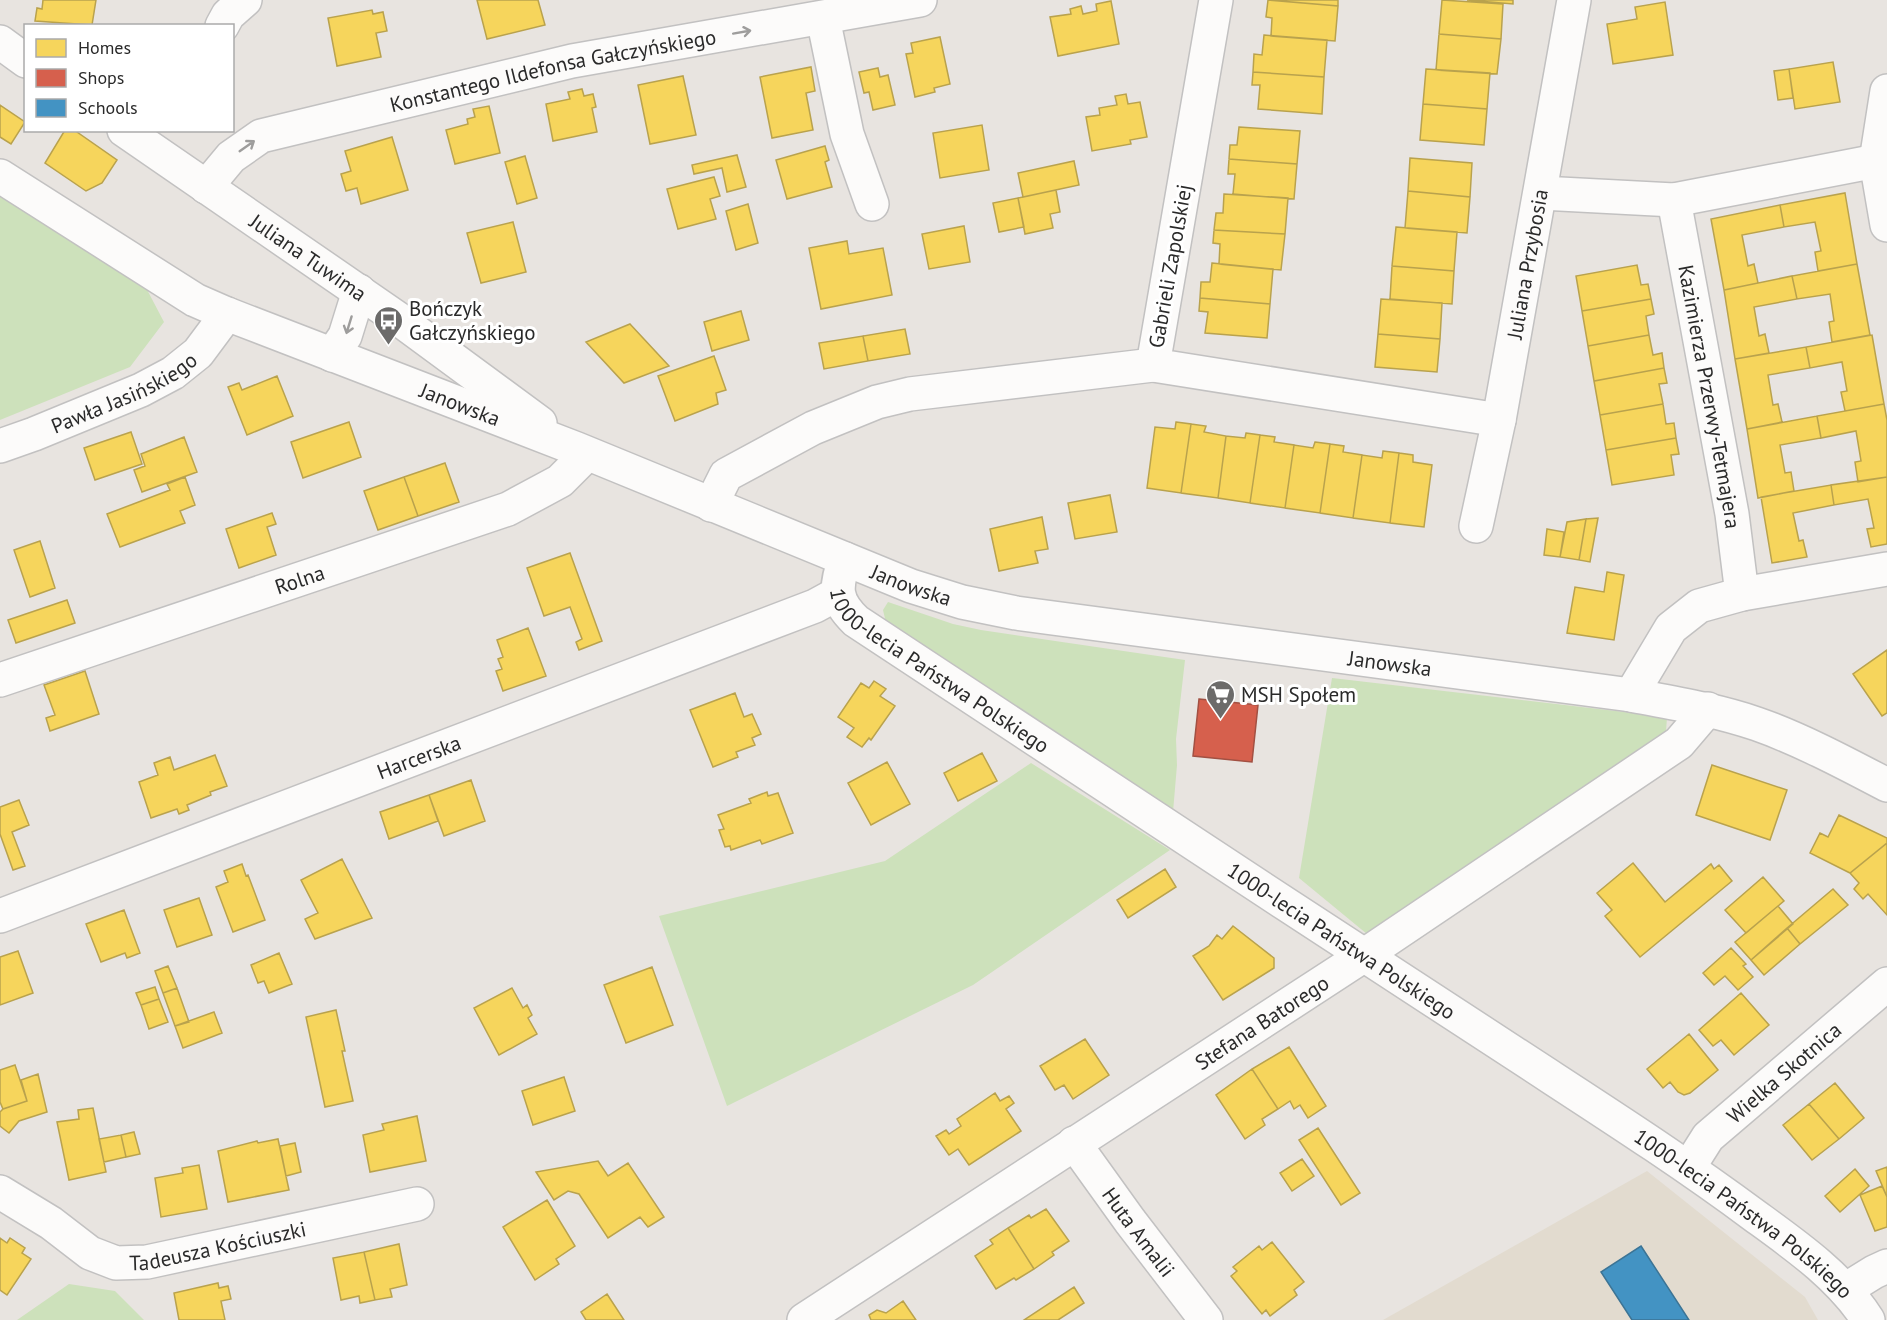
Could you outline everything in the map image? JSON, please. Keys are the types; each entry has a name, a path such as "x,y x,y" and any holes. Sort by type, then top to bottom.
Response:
{"street":[{"name":"Konstantego Ildefonsa Gałczyńskiego","path":"206,187 231,157 261,136 572,61 920,0"},
{"name":"Gabrieli Zapolskiej","path":"1216,0 1153,364 1499,420"},
{"name":"Juliana Przybosia","path":"1476,526 1499,420 1574,0"},
{"path":"823,18 847,134 872,204"},
{"path":"0,42 24,60"},
{"path":"1887,91 1881,160 1887,225"},
{"name":"Juliana Tuwima","path":"144,136 206,187 359,291 582,452"},
{"path":"1541,193 1674,200 1881,160"},
{"name":"Janowska","path":"0,176 195,300 582,452 921,589 962,602 1016,613 1631,695 1708,709 1758,724 1887,784"},
{"name":"Kazimierza Przerwy-Tetmajera","path":"1674,200 1732,514 1742,594"},
{"path":"332,355 345,336 359,291"},
{"name":"Pawła Jasińskiego","path":"0,446 141,390 173,372 198,353 227,314"},
{"path":"711,505 726,475 813,428 877,402 910,394 1153,364"},
{"name":"Rolna","path":"0,680 508,509 560,481 582,452"},
{"name":"1000-lecia Państwa Polskiego","path":"844,559 838,577 837,594 844,610 856,621 1363,956 1689,1167 1775,1230 1845,1290 1868,1320"},
{"path":"1631,695 1671,628 1699,606 1742,594 1887,569"},
{"name":"Harcerska","path":"0,916 815,606 837,594"},
{"name":"Stefana Batorego","path":"804,1320 1363,956 1679,742 1708,709"},
{"name":"Wielka Skotnica","path":"1689,1167 1708,1137 1887,984"},
{"name":"Huta Amalii","path":"1074,1143 1206,1320"},
{"name":"Tadeusza Kościuszki","path":"0,1192 51,1223 90,1253 116,1263 147,1262 417,1204"},
{"path":"1845,1290 1887,1266"}],"shaded area":[{"path":"1647,1171 1805,1297 1818,1320 1383,1320"}],"green space":[{"path":"0,190 143,282 164,322 130,367 0,420"},
{"path":"888,602 953,624 981,630 1185,660 1176,739 1177,765 1173,812 886,623 883,610"},
{"path":"1332,678 1667,717 1666,732 1367,934 1299,878"},
{"path":"1031,763 1170,850 973,985 727,1106 659,916 885,861"},
{"path":"69,1284 115,1291 144,1320 17,1320"}],"building: Homes":[{"path":"43,0 96,0 92,24 35,21 37,8 42,9"},
{"path":"477,0 538,0 545,25 487,39"},
{"path":"1268,0 1338,6 1335,41 1271,36 1272,18 1266,17"},
{"path":"1269,0 1338,0 1338,6"},
{"path":"1442,0 1503,4 1501,39 1439,34"},
{"path":"1467,0 1513,0 1513,4"},
{"path":"1111,1 1119,44 1058,56 1050,17 1071,14 1070,9 1081,6 1083,14 1097,11 1096,4"},
{"path":"1665,2 1673,55 1613,64 1607,24 1637,19 1635,7"},
{"path":"372,10 373,14 383,12 387,31 376,33 381,57 337,66 328,18"},
{"path":"1439,34 1501,39 1497,74 1436,70"},
{"path":"1264,35 1327,40 1324,77 1253,72 1254,54 1262,55"},
{"path":"940,37 950,84 934,88 935,92 915,97 906,54 913,53 911,43"},
{"path":"1833,62 1840,102 1795,109 1789,69"},
{"path":"811,67 815,91 806,93 813,130 772,138 760,77"},
{"path":"878,68 880,77 888,75 895,105 873,110 869,92 864,93 859,72"},
{"path":"1426,69 1490,73 1487,109 1423,104"},
{"path":"1789,69 1793,98 1778,100 1774,71"},
{"path":"1253,72 1324,77 1322,114 1258,109 1260,85 1252,85"},
{"path":"683,76 696,135 650,144 638,85"},
{"path":"582,89 584,96 593,94 596,107 592,108 597,132 553,141 546,104 570,99 568,92"},
{"path":"1126,94 1128,104 1140,102 1147,137 1130,140 1131,144 1092,151 1086,117 1100,115 1099,108 1117,105 1115,96"},
{"path":"1423,104 1487,109 1484,145 1420,140"},
{"path":"0,105 24,124 11,144 0,137"},
{"path":"489,106 500,153 455,164 446,130 468,124 467,119 475,117 473,109"},
{"path":"982,125 989,170 940,178 933,133"},
{"path":"1239,127 1300,131 1297,164 1229,159 1230,145 1237,145"},
{"path":"64,132 77,132 117,160 102,183 86,191 45,163"},
{"path":"392,137 408,190 361,204 357,188 346,191 341,174 351,171 345,151"},
{"path":"825,146 829,160 825,162 832,187 787,199 776,160"},
{"path":"737,155 746,187 727,192 722,168 694,174 692,165"},
{"path":"525,156 537,198 517,204 505,162"},
{"path":"1410,158 1472,163 1470,197 1408,191"},
{"path":"1229,159 1297,164 1294,199 1233,194 1235,174 1228,174"},
{"path":"1074,161 1079,185 1023,197 1018,173"},
{"path":"714,177 720,196 710,199 716,219 678,229 667,189"},
{"path":"1056,190 1060,212 1050,214 1053,228 1025,234 1018,198"},
{"path":"1408,191 1470,197 1467,233 1405,228"},
{"path":"1845,193 1857,264 1818,271 1815,252 1821,251 1815,222 1784,227 1780,205"},
{"path":"1224,194 1288,198 1285,234 1214,230 1216,213 1223,213"},
{"path":"1018,198 1024,227 999,232 993,203"},
{"path":"748,204 758,243 736,250 726,211"},
{"path":"1780,205 1784,227 1742,235 1748,266 1754,264 1758,283 1724,290 1711,219"},
{"path":"513,222 526,272 481,283 467,233"},
{"path":"964,226 970,262 929,269 922,234"},
{"path":"1396,227 1457,232 1454,271 1392,266"},
{"path":"1214,230 1285,234 1281,270 1219,264 1220,244 1213,243"},
{"path":"847,241 849,254 883,248 892,295 821,309 809,248"},
{"path":"1212,263 1273,269 1270,304 1200,298 1201,282 1210,282"},
{"path":"1857,264 1870,335 1832,342 1829,322 1834,321 1830,294 1797,299 1792,276"},
{"path":"1637,265 1641,285 1648,284 1651,299 1582,311 1576,276"},
{"path":"1392,266 1454,271 1452,304 1390,299"},
{"path":"1792,276 1797,299 1754,307 1759,336 1765,334 1769,353 1735,359 1724,290"},
{"path":"1200,298 1270,304 1267,338 1205,333 1208,312 1199,311"},
{"path":"1381,299 1442,303 1440,339 1378,334"},
{"path":"1651,299 1654,314 1646,316 1649,335 1588,346 1582,311"},
{"path":"741,311 749,340 712,351 704,322"},
{"path":"630,324 669,366 624,383 586,342"},
{"path":"905,329 910,354 868,361 863,336"},
{"path":"1378,334 1440,339 1437,372 1375,367"},
{"path":"1649,335 1653,355 1662,353 1664,368 1594,381 1588,346"},
{"path":"1872,335 1884,404 1845,411 1841,392 1847,391 1842,362 1810,368 1806,347"},
{"path":"863,336 868,361 824,369 819,343"},
{"path":"1806,347 1810,368 1768,375 1773,405 1778,404 1782,422 1747,429 1735,359"},
{"path":"714,356 726,390 716,393 718,404 675,421 658,376"},
{"path":"1664,368 1667,383 1659,384 1663,404 1600,415 1594,381"},
{"path":"277,376 293,416 247,435 228,387 239,383 242,390"},
{"path":"1663,404 1666,424 1674,423 1676,438 1606,450 1600,415"},
{"path":"1884,404 1887,420 1887,477 1858,482 1855,462 1861,461 1856,431 1821,438 1817,416"},
{"path":"1817,416 1821,438 1780,445 1785,473 1791,472 1794,491 1758,498 1747,429"},
{"path":"349,422 361,457 303,478 291,442"},
{"path":"1176,422 1191,424 1181,493 1147,488 1155,427 1175,429"},
{"path":"1191,424 1206,426 1204,432 1226,436 1218,498 1181,493"},
{"path":"131,432 142,464 95,480 84,448"},
{"path":"1246,433 1260,435 1250,503 1218,498 1226,436 1245,438"},
{"path":"1260,435 1275,437 1274,442 1294,445 1285,508 1250,503"},
{"path":"184,437 197,472 142,492 134,470 145,466 141,454"},
{"path":"1676,438 1679,454 1671,455 1674,475 1612,485 1606,450"},
{"path":"1315,442 1330,444 1320,513 1285,508 1294,445 1313,448"},
{"path":"1330,444 1344,446 1343,452 1362,455 1353,518 1320,513"},
{"path":"1383,451 1399,453 1390,523 1353,518 1362,455 1382,458"},
{"path":"1399,453 1413,455 1413,462 1432,465 1424,527 1390,523"},
{"path":"445,463 459,502 418,516 404,477"},
{"path":"185,477 195,505 180,511 185,523 120,547 107,514 170,490 167,484"},
{"path":"404,477 418,516 378,530 364,491"},
{"path":"1887,477 1887,544 1871,547 1867,529 1874,528 1868,499 1834,505 1831,485"},
{"path":"1831,485 1834,505 1793,513 1799,541 1803,540 1807,557 1772,563 1761,497"},
{"path":"1110,495 1117,532 1075,539 1068,503"},
{"path":"272,513 276,524 267,527 276,555 239,568 226,529"},
{"path":"1042,517 1048,549 1035,551 1038,563 999,571 990,529"},
{"path":"1598,518 1590,562 1579,560 1586,519"},
{"path":"1586,519 1579,560 1560,557 1567,522"},
{"path":"1547,529 1564,532 1560,557 1544,555"},
{"path":"40,541 55,588 30,597 14,550"},
{"path":"570,553 602,641 579,650 576,642 582,639 570,607 544,616 527,568"},
{"path":"1607,572 1624,575 1614,640 1567,633 1575,587 1604,592"},
{"path":"67,600 75,623 16,643 8,620"},
{"path":"528,628 546,676 503,691 496,671 502,669 498,659 503,657 497,640"},
{"path":"1887,650 1887,713 1882,716 1853,674"},
{"path":"85,671 99,714 50,731 46,718 55,715 44,685"},
{"path":"874,681 886,689 880,696 895,706 871,740 869,738 862,747 847,737 854,728 838,717 861,683 869,688"},
{"path":"735,693 744,717 752,714 761,734 752,738 755,745 736,752 738,757 713,767 690,710"},
{"path":"982,753 997,781 958,801 944,773"},
{"path":"215,755 227,786 210,792 211,795 187,805 189,810 179,814 177,809 151,818 139,782 158,775 154,763 170,757 174,770"},
{"path":"887,762 910,804 871,825 848,783"},
{"path":"1712,765 1787,790 1770,840 1696,815"},
{"path":"471,780 485,821 444,836 429,795"},
{"path":"767,792 768,796 778,793 793,833 762,844 760,840 731,850 730,846 725,847 719,830 724,829 718,815 751,803 749,799"},
{"path":"429,795 438,821 389,839 380,812"},
{"path":"19,800 29,825 12,832 25,866 13,870 0,834 0,807"},
{"path":"1839,815 1887,838 1887,843 1850,873 1810,853 1820,833 1828,837"},
{"path":"1887,843 1887,915 1868,894 1863,899 1854,889 1859,883 1850,873"},
{"path":"342,859 372,918 315,939 305,919 318,913 301,880"},
{"path":"1633,863 1665,902 1711,864 1714,869 1719,865 1732,881 1640,957 1605,916 1612,910 1597,893"},
{"path":"242,864 265,920 233,932 216,887 228,882 224,871"},
{"path":"1165,869 1176,887 1128,918 1117,900"},
{"path":"1763,877 1784,901 1746,933 1725,910"},
{"path":"1833,889 1848,905 1800,944 1787,928"},
{"path":"199,898 212,935 177,947 164,910"},
{"path":"1778,906 1793,924 1751,960 1735,942"},
{"path":"124,910 140,953 127,958 125,953 101,962 86,924"},
{"path":"1233,926 1274,958 1274,968 1223,1000 1193,956 1209,946 1217,935 1222,939"},
{"path":"1787,928 1800,944 1764,975 1751,960"},
{"path":"1731,948 1746,964 1743,966 1753,977 1738,990 1725,976 1714,985 1703,973"},
{"path":"18,951 33,993 0,1005 0,957"},
{"path":"279,953 292,984 269,993 264,981 258,983 251,965"},
{"path":"168,966 177,988 163,993 155,971"},
{"path":"652,967 673,1025 626,1043 604,985"},
{"path":"155,987 159,999 141,1005 136,993"},
{"path":"177,988 189,1022 175,1026 163,993"},
{"path":"512,988 523,1008 527,1005 532,1015 528,1018 537,1034 499,1055 474,1008"},
{"path":"1741,993 1769,1025 1734,1055 1721,1040 1713,1046 1699,1030"},
{"path":"159,999 168,1022 149,1029 141,1005"},
{"path":"336,1010 353,1101 325,1107 306,1017"},
{"path":"214,1012 222,1033 183,1048 175,1026"},
{"path":"1689,1034 1718,1070 1690,1093 1684,1095 1678,1092 1670,1082 1663,1088 1647,1069"},
{"path":"1085,1039 1109,1075 1073,1099 1064,1085 1055,1090 1040,1066"},
{"path":"1289,1047 1326,1106 1308,1118 1300,1105 1294,1109 1290,1101 1278,1109 1252,1069"},
{"path":"15,1065 27,1101 3,1109 0,1102 0,1070"},
{"path":"1252,1069 1278,1109 1262,1119 1265,1125 1245,1139 1216,1095"},
{"path":"38,1074 47,1112 19,1121 9,1133 0,1126 0,1112 27,1101 21,1080"},
{"path":"564,1077 575,1111 533,1125 522,1091"},
{"path":"1835,1083 1864,1118 1839,1139 1809,1104"},
{"path":"995,1093 1000,1101 1009,1096 1014,1103 1006,1109 1021,1131 969,1165 958,1149 949,1155 936,1136 946,1130 949,1134 961,1126 957,1119"},
{"path":"1809,1104 1839,1139 1812,1160 1783,1125"},
{"path":"93,1108 106,1172 69,1180 57,1122 79,1119 78,1110"},
{"path":"417,1116 426,1161 370,1172 363,1135 384,1130 382,1124"},
{"path":"1318,1128 1360,1193 1341,1205 1299,1140"},
{"path":"134,1132 140,1154 126,1157 121,1135"},
{"path":"121,1135 126,1157 104,1162 99,1139"},
{"path":"278,1139 289,1190 228,1202 218,1151 257,1141 258,1143"},
{"path":"295,1143 301,1172 286,1176 280,1146"},
{"path":"1302,1159 1314,1176 1292,1191 1280,1173"},
{"path":"598,1161 608,1176 628,1163 664,1217 648,1227 640,1217 608,1238 579,1194 568,1191 554,1200 536,1172"},
{"path":"199,1165 207,1209 161,1217 155,1178 183,1173 182,1168"},
{"path":"1887,1167 1887,1197 1876,1171"},
{"path":"1855,1169 1869,1186 1840,1212 1825,1196"},
{"path":"1882,1186 1887,1197 1887,1227 1875,1231 1860,1195"},
{"path":"547,1200 575,1246 556,1259 559,1264 535,1280 503,1227"},
{"path":"1046,1209 1069,1241 1052,1252 1054,1255 1034,1269 1008,1228 1029,1215 1031,1218"},
{"path":"1008,1228 1034,1269 996,1289 975,1256 993,1244 990,1240"},
{"path":"0,1238 7,1243 10,1238 25,1248 22,1253 31,1259 7,1295 0,1290"},
{"path":"1272,1242 1304,1282 1294,1290 1297,1295 1270,1316 1266,1310 1262,1314 1231,1276 1237,1271 1233,1267 1259,1246 1262,1250"},
{"path":"399,1244 407,1285 390,1289 392,1297 375,1300 364,1252"},
{"path":"364,1252 375,1300 360,1303 359,1296 341,1300 333,1258"},
{"path":"218,1283 219,1288 228,1286 231,1299 221,1301 225,1320 179,1320 174,1293"},
{"path":"1074,1287 1084,1303 1058,1320 1024,1320"},
{"path":"607,1294 624,1320 586,1320 581,1312"},
{"path":"903,1301 916,1320 871,1320 869,1315 877,1310 886,1313"}],"building: Shops":[{"path":"1199,699 1258,705 1252,762 1193,756"}],"building: Schools":[{"path":"1641,1246 1689,1320 1632,1320 1601,1272"}],"place":[{"name":"Bończyk Gałczyńskiego","path":"388,346"},
{"name":"MSH Społem","path":"1220,720"}]}
